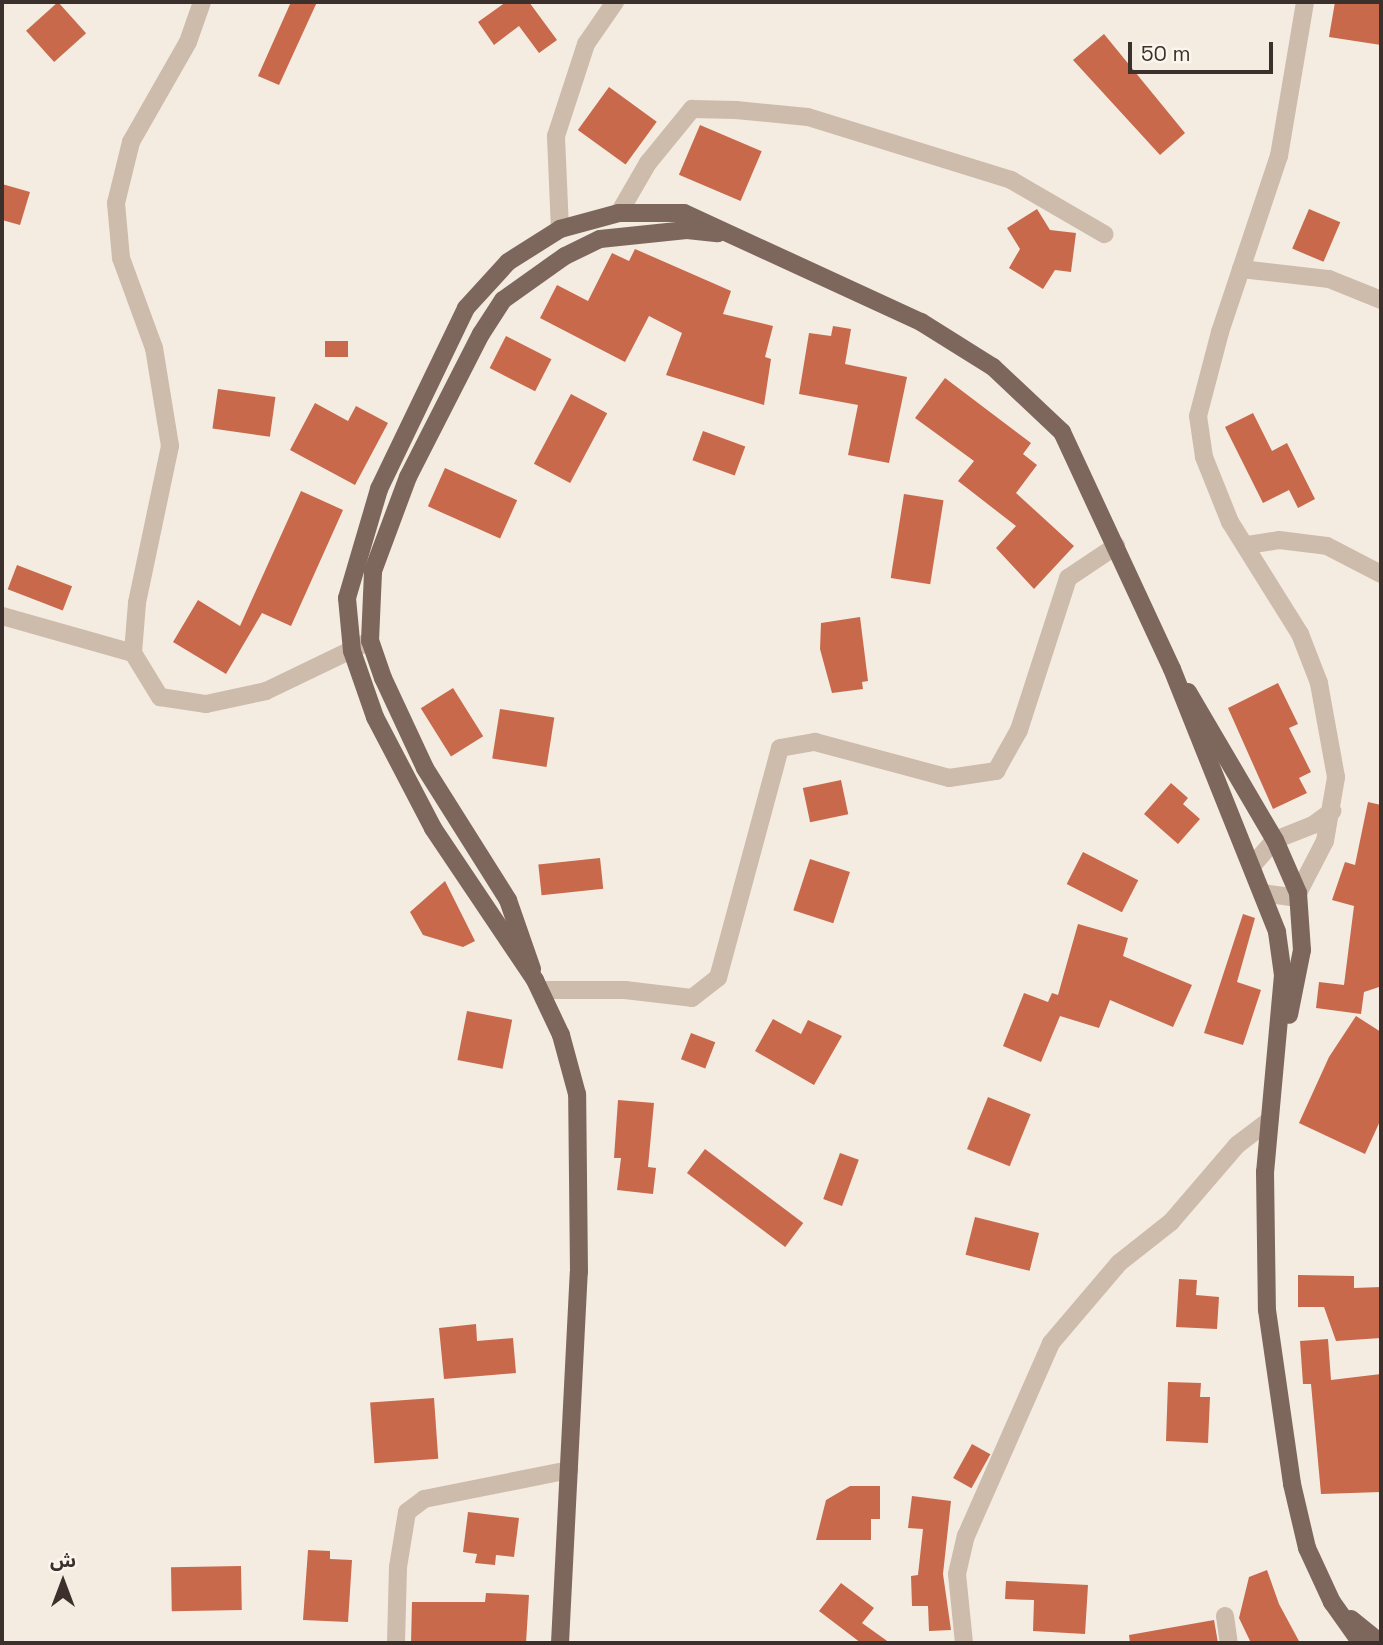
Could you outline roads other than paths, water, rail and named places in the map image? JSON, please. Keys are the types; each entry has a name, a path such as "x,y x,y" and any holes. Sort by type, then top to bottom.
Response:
{"main road":[{"path":"537,985 433,828 375,717 352,651 346,598 379,489 466,307 508,262 560,229 620,213 684,213 921,322 993,367 1062,432 1116,546 1172,669 1277,932 1283,975 1265,1172 1267,1310 1292,1484 1307,1548 1332,1602 1360,1643"},
{"path":"560,1643 579,1272 577,1094 561,1035 537,985 508,900 425,768 370,641 373,571 391,518 481,334 503,300 565,256 600,239 687,230 736,235"},
{"path":"1172,669 1275,841 1298,893 1300,969 1277,1059"},
{"path":"1332,1602 1381,1643"}],"street":[{"path":"202,2 188,42 131,142 116,203 121,258 154,348 170,446 137,603 133,653 160,697 206,704 266,691 370,641"},
{"path":"560,229 556,136 586,44 615,2"},
{"path":"1262,893 1291,897 1298,893 1318,859 1332,811 1336,777 1319,683 1300,634 1248,545 1230,522 1204,457 1198,416 1241,269 1279,156 1305,2"},
{"path":"620,213 648,163 692,109 736,110 808,117 1011,180 1104,234"},
{"path":"1241,269 1329,279 1381,300"},
{"path":"1248,545 1279,540 1327,546 1381,574"},
{"path":"537,985 625,990 692,998 718,978 780,748 815,742 950,778 996,771 1019,730 1068,578 1116,546"},
{"path":"2,616 133,653"},
{"path":"1252,866 1275,841 1313,825 1332,811"},
{"path":"964,1643 957,1574 966,1536 1051,1343 1119,1263 1171,1222 1237,1145 1270,1120"},
{"path":"396,1643 397,1578 407,1512 424,1499 569,1470"},
{"path":"1225,1616 1230,1643"}]}
